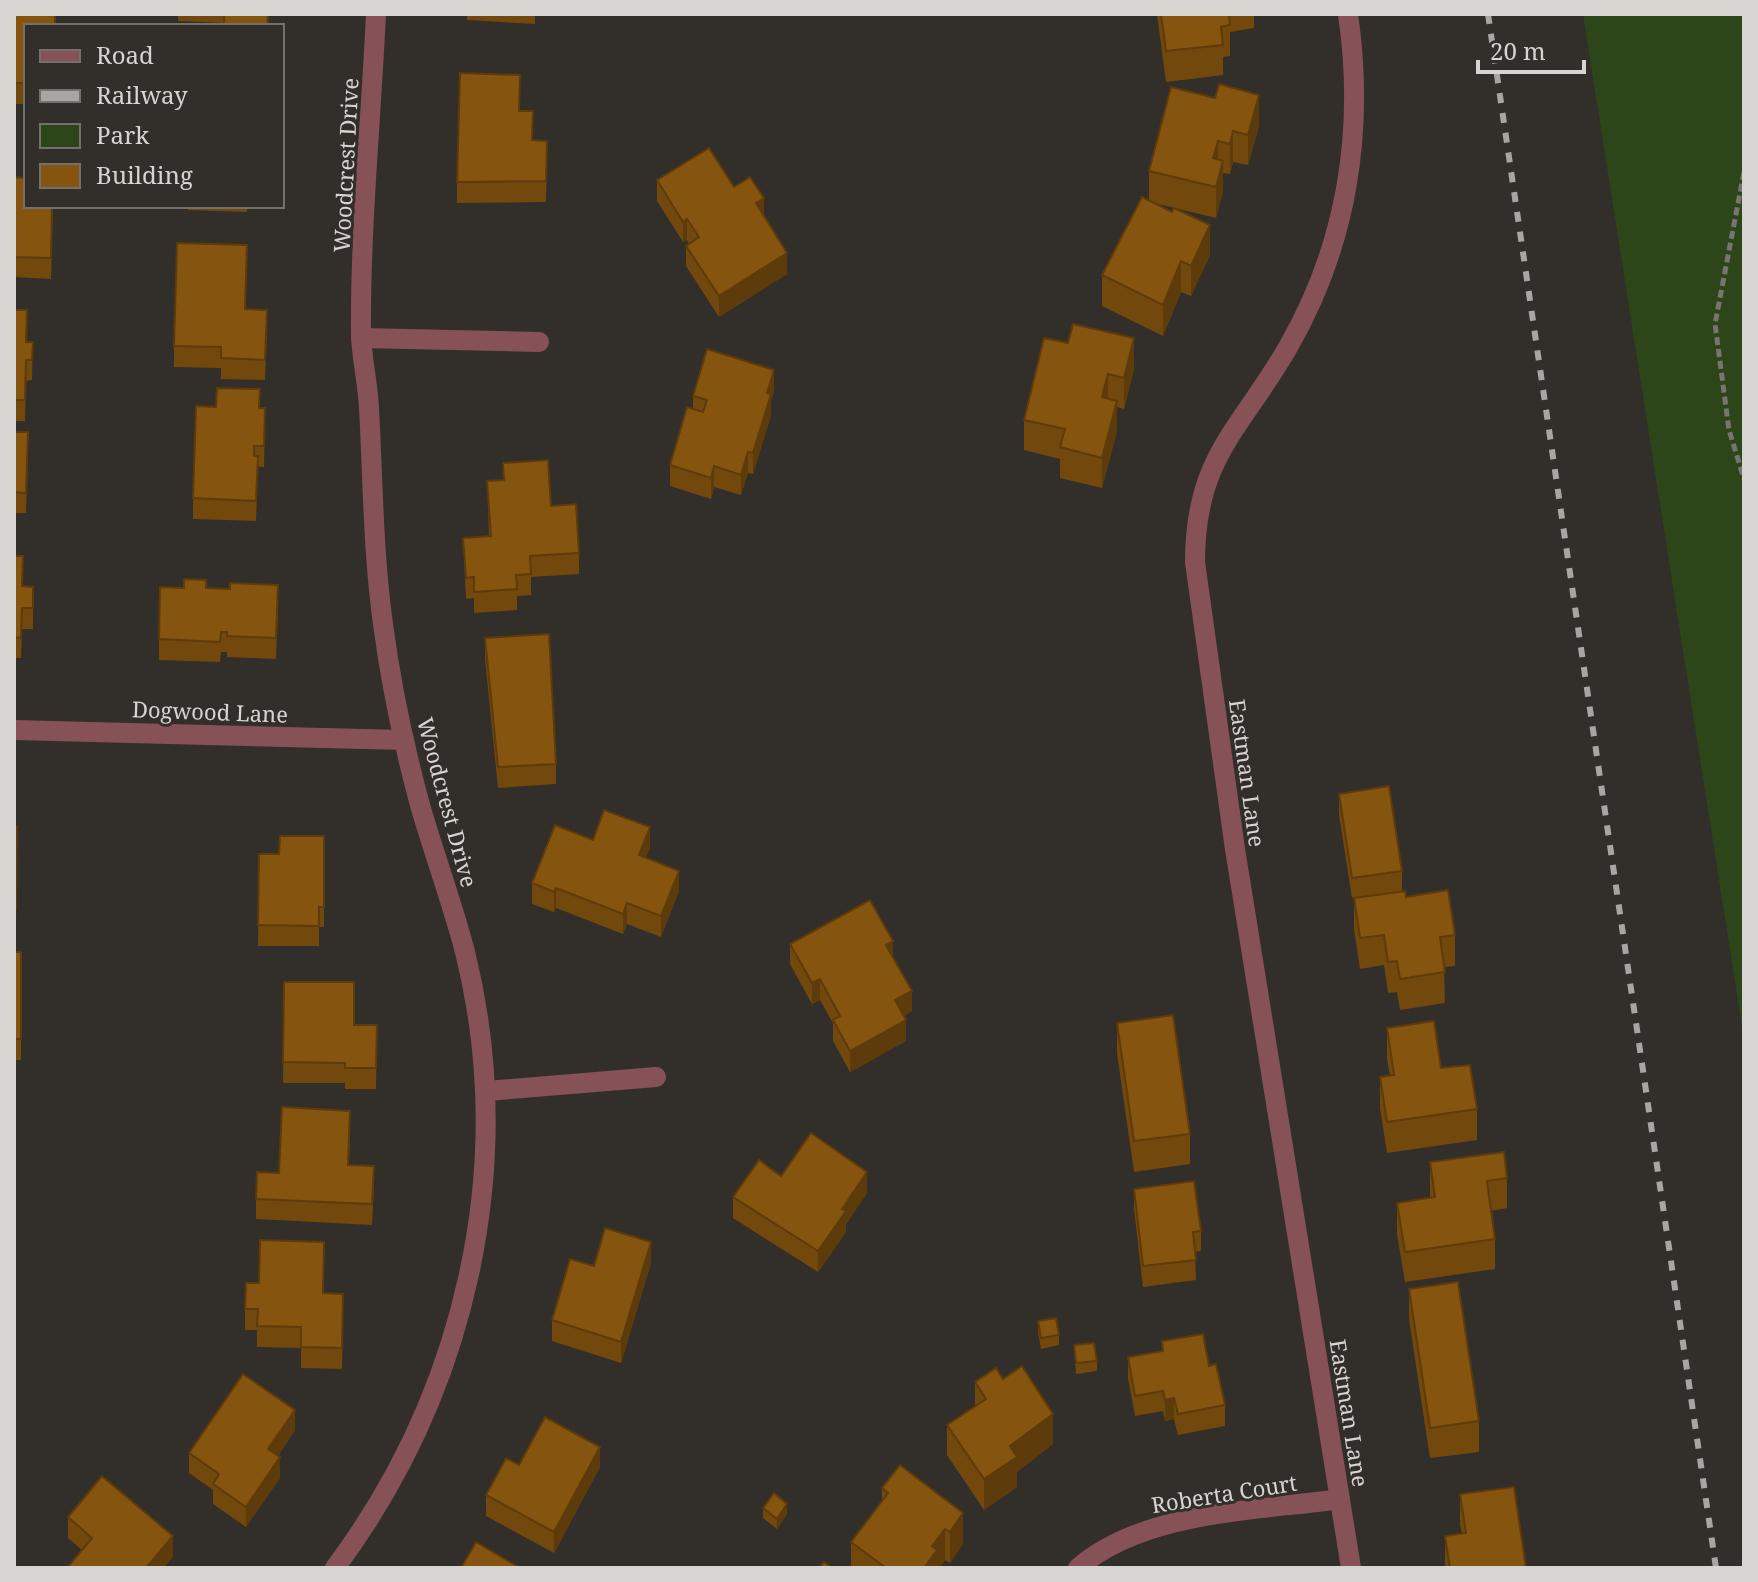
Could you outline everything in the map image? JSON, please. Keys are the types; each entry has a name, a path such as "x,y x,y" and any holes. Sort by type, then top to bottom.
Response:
{"street":[{"name":"Woodcrest Drive","path":"335,1568 381,1500 412,1444 454,1337 479,1226 487,1091 465,951 404,740 375,559 369,407 361,338 376,14"},
{"name":"Eastman Lane","path":"1348,14 1355,121 1349,180 1335,239 1315,295 1293,337 1221,447 1201,504 1195,546 1200,611 1235,849 1351,1568"},
{"path":"361,338 539,342"},
{"name":"Dogwood Lane","path":"14,730 404,740"},
{"path":"487,1091 656,1077"},
{"name":"Roberta Court","path":"1078,1568 1104,1547 1151,1527 1340,1499"}],"path":[{"path":"1744,172 1715,324 1729,430 1744,479"}],"green space":[{"path":"1583,14 1744,14 1744,1039"}],"building":[{"path":"14,14 55,14 55,24 24,24 24,83 14,83"},
{"path":"224,14 268,14 267,24 224,24"},
{"path":"1161,14 1229,14 1230,25 1221,27 1223,45 1166,51"},
{"path":"460,73 520,75 519,111 533,111 532,140 547,141 546,181 457,182"},
{"path":"1219,84 1259,95 1248,135 1233,131 1230,144 1218,141 1213,158 1223,161 1216,187 1149,171 1171,87 1215,98"},
{"path":"709,148 734,187 750,177 764,198 756,203 787,253 719,296 686,246 699,237 687,219 683,222 657,180"},
{"path":"14,177 24,178 24,208 52,208 51,258 14,257"},
{"path":"1142,197 1172,212 1174,208 1210,225 1191,266 1181,261 1163,305 1102,275"},
{"path":"177,243 247,245 245,309 267,310 265,360 221,358 221,347 174,346"},
{"path":"14,310 27,310 26,342 33,342 32,360 26,360 25,400 14,400"},
{"path":"1073,324 1134,338 1124,378 1108,374 1102,397 1117,401 1102,458 1060,447 1065,429 1024,420 1044,338 1068,343"},
{"path":"707,349 774,370 767,393 771,394 753,453 748,452 741,475 714,466 711,478 670,465 687,407 703,412 707,400 693,396"},
{"path":"217,388 260,389 259,408 265,408 264,446 254,446 254,456 258,456 256,501 193,498 196,406 216,407"},
{"path":"14,432 28,432 26,493 14,492"},
{"path":"548,460 551,506 576,504 579,553 530,556 531,574 516,575 517,589 474,592 474,577 466,578 463,538 491,536 487,481 504,480 503,463"},
{"path":"14,556 23,556 22,586 33,587 33,608 22,608 21,638 14,637"},
{"path":"184,579 206,580 206,588 230,589 230,583 278,585 276,638 227,636 227,632 221,632 220,642 159,639 160,587 184,588"},
{"path":"549,634 556,764 498,767 485,638"},
{"path":"1389,786 1402,871 1352,878 1339,794"},
{"path":"604,810 650,827 639,855 679,871 661,916 627,903 623,914 556,888 554,892 532,883 555,825 593,840"},
{"path":"14,827 17,827 16,909 14,909"},
{"path":"280,836 324,836 324,907 319,907 319,926 258,925 259,854 279,854"},
{"path":"1448,890 1455,935 1440,937 1445,972 1400,979 1397,961 1388,962 1384,935 1360,938 1354,898 1405,891 1406,897"},
{"path":"870,900 893,941 886,945 912,991 895,1000 906,1020 850,1051 833,1020 840,1016 820,979 812,983 790,944"},
{"path":"14,952 21,952 21,1039 14,1039"},
{"path":"284,982 354,982 354,1025 377,1025 376,1068 345,1068 345,1063 283,1062"},
{"path":"1173,1015 1190,1134 1134,1141 1117,1023"},
{"path":"1434,1021 1441,1068 1470,1065 1477,1109 1387,1122 1380,1077 1394,1075 1387,1028"},
{"path":"282,1107 350,1111 348,1165 374,1166 372,1204 256,1199 257,1172 279,1173"},
{"path":"811,1133 867,1172 842,1209 846,1211 818,1251 733,1197 759,1160 781,1176"},
{"path":"1504,1152 1507,1178 1487,1181 1495,1239 1405,1252 1397,1203 1435,1197 1430,1162"},
{"path":"1194,1181 1201,1231 1193,1232 1196,1260 1143,1266 1134,1189"},
{"path":"605,1228 651,1242 621,1342 552,1320 570,1259 594,1266"},
{"path":"260,1240 324,1242 323,1293 343,1294 342,1348 301,1347 301,1327 257,1326 258,1309 245,1309 246,1283 259,1283"},
{"path":"1458,1282 1479,1421 1430,1428 1409,1289"},
{"path":"1056,1318 1059,1335 1041,1338 1038,1321"},
{"path":"1203,1334 1209,1366 1216,1364 1225,1405 1178,1414 1174,1398 1165,1400 1163,1391 1135,1396 1128,1357 1163,1351 1162,1341"},
{"path":"1094,1343 1097,1361 1076,1363 1074,1345"},
{"path":"1022,1366 1053,1414 1010,1446 1017,1457 984,1479 947,1425 986,1399 975,1382 996,1368 1003,1379"},
{"path":"243,1374 295,1410 268,1449 280,1457 246,1507 213,1484 219,1474 189,1453"},
{"path":"545,1417 600,1447 554,1532 486,1495 506,1458 519,1465"},
{"path":"900,1465 963,1513 950,1532 945,1529 932,1546 937,1550 924,1568 886,1568 851,1542 888,1493 882,1488"},
{"path":"102,1476 173,1536 146,1568 67,1568 92,1538 68,1517"},
{"path":"1514,1487 1526,1568 1450,1568 1445,1536 1466,1533 1460,1494"},
{"path":"774,1493 787,1504 777,1519 763,1508"},
{"path":"476,1542 520,1568 461,1568"}],"railway":[{"path":"1488,14 1716,1568"}]}
